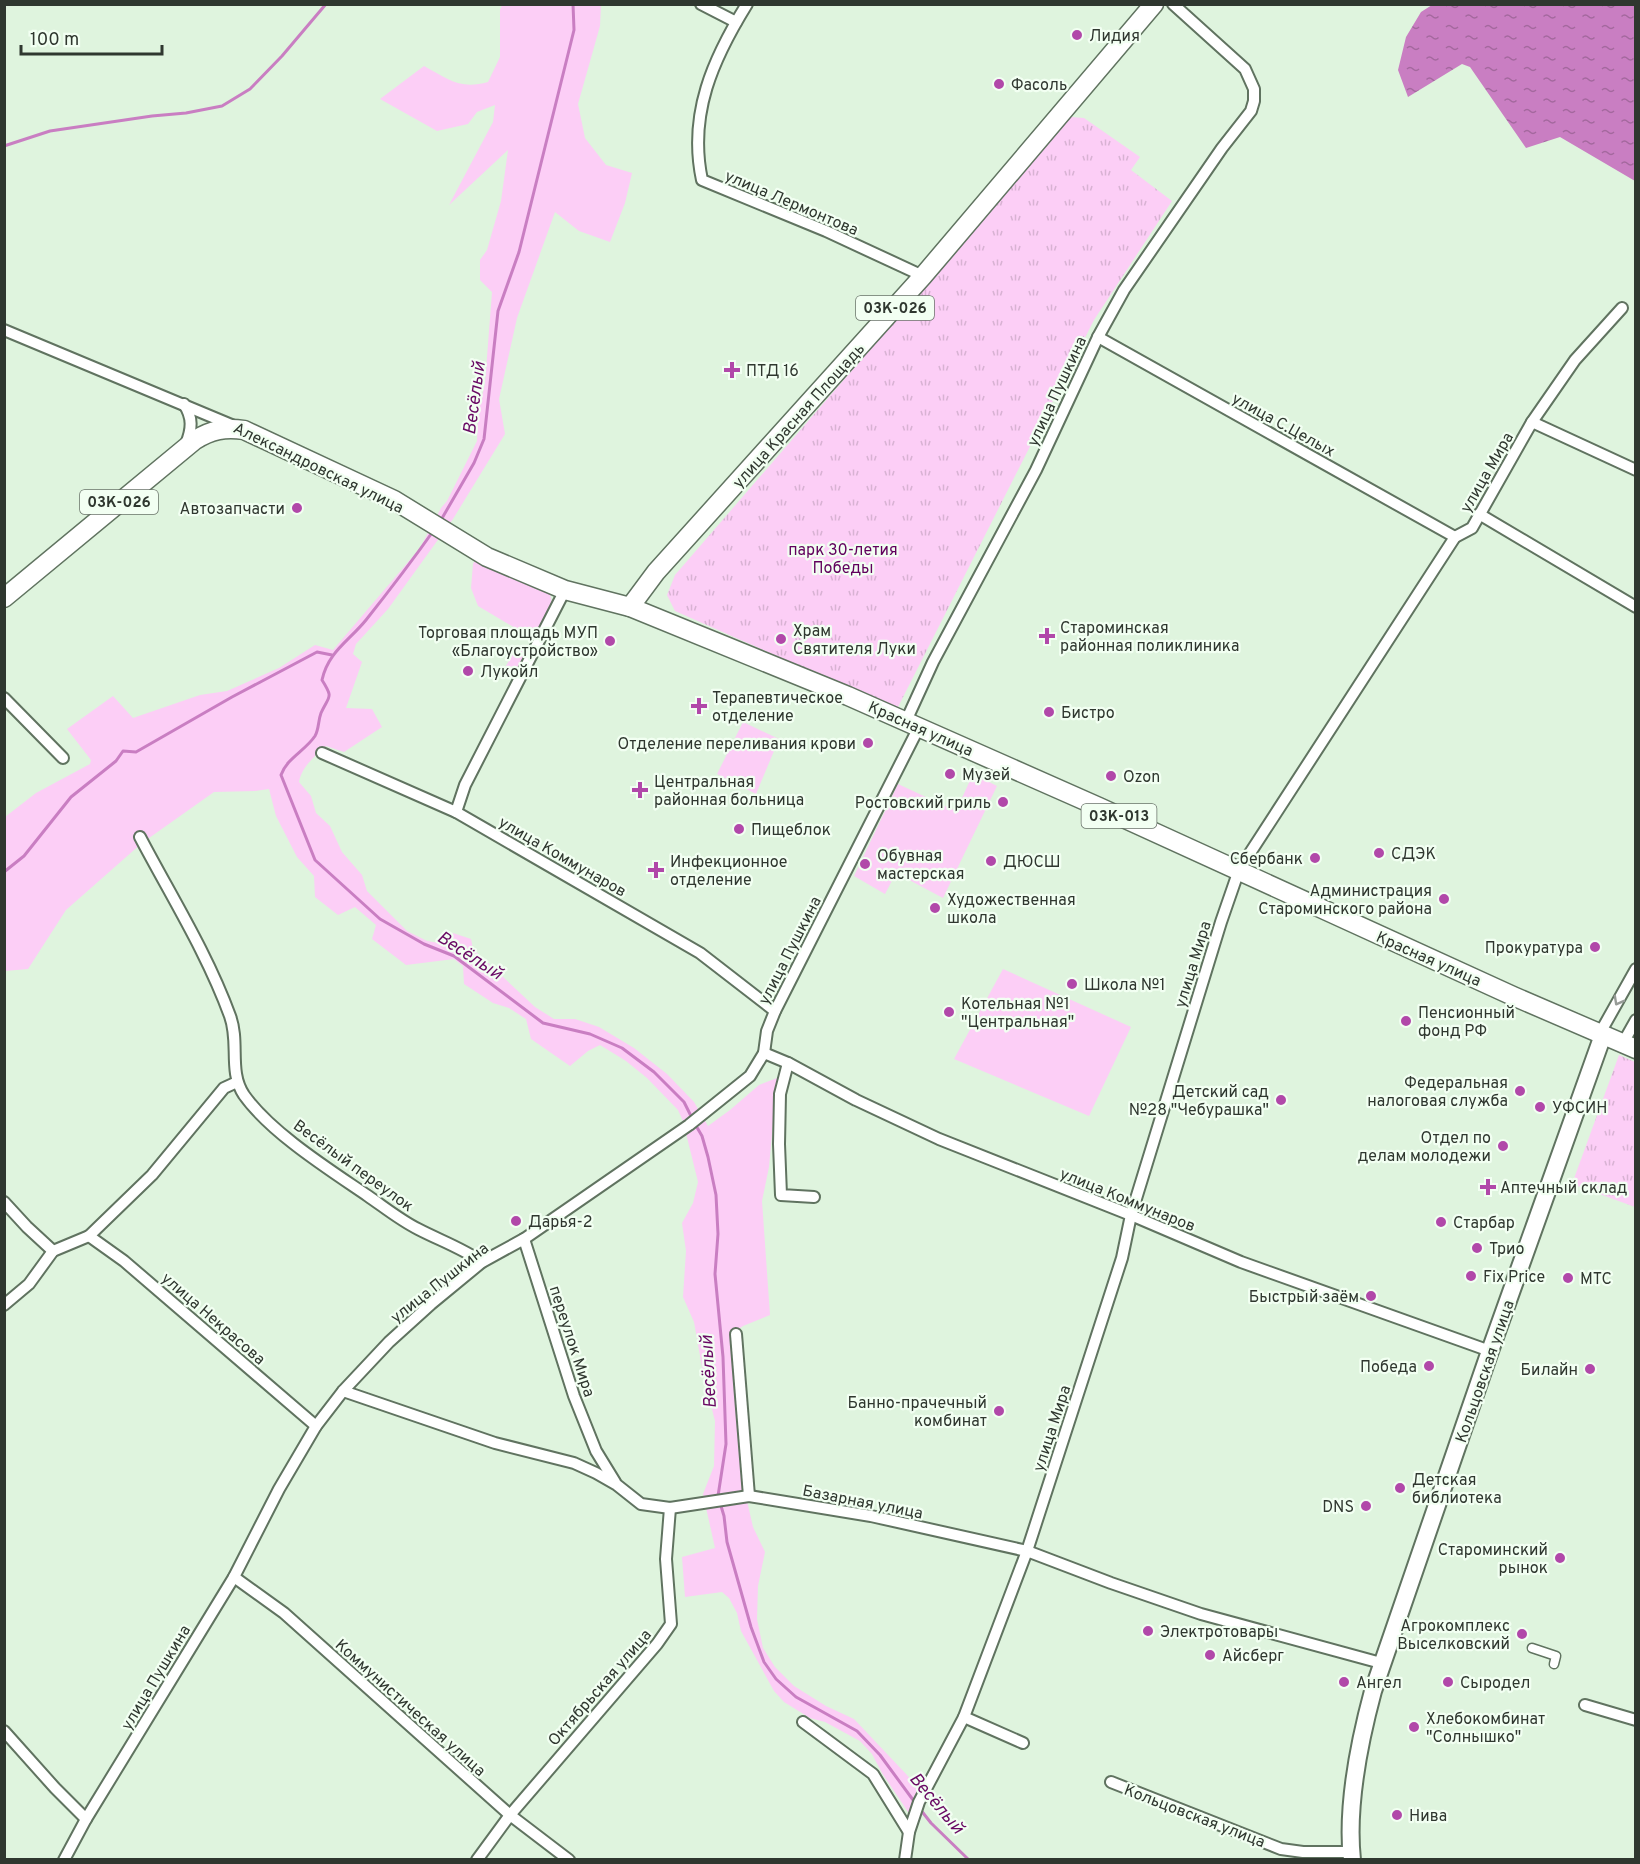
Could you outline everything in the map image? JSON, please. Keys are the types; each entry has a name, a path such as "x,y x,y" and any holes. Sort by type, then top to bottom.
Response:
{"main road":[{"name":"улица Красная Площадь","path":"630,607 656,572 923,276 1154,4"},
{"name":"03К-026","path":"4,598 184,447 213,431 232,428 244,430"},
{"name":"Александровская улица","path":"244,430 394,500 487,556 565,590 630,607"},
{"name":"Красная улица","path":"630,607 777,666 912,724 1239,870 1513,996 1629,1046"},
{"name":"Кольцовская улица","path":"1351,1856 1352,1808 1359,1742 1381,1664 1602,1034"}],"street":[{"path":"701,4 736,22"},
{"name":"улица Лермонтова","path":"747,4 709,77 701,109 698,145 702,180 826,231 923,276"},
{"name":"улица Пушкина","path":"64,1860 86,1819 234,1576 279,1489 316,1426 344,1391 389,1342 430,1304 482,1262 524,1239 699,1118 750,1076 764,1053 767,1032 775,1011 912,724 933,662 1036,470 1098,337 1124,290 1222,148 1251,111 1254,89 1245,69 1173,4"},
{"name":"улица Мира","path":"904,1860 909,1832 917,1807 964,1717 1027,1551 1119,1269 1128,1237 1131,1215 1214,942 1239,870 1455,537 1472,528 1532,422 1575,360 1622,308"},
{"name":"Александровская улица","path":"4,330 244,430"},
{"name":"улица С.Целых","path":"1098,337 1455,537"},
{"path":"184,404 191,421 191,429 184,447"},
{"path":"1532,422 1635,470"},
{"path":"1479,514 1635,607"},
{"path":"456,812 465,785 565,590"},
{"path":"4,698 63,759"},
{"name":"улица Коммунаров","path":"322,753 456,812 700,953 775,1011"},
{"name":"Весёлый переулок","path":"140,837 214,973 234,1028 234,1064 237,1082 247,1099 264,1118 319,1163 416,1228 470,1253 482,1262"},
{"name":"Кольцовская улица","path":"1602,1034 1635,969"},
{"path":"1629,1046 1635,1020"},
{"name":"улица Коммунаров","path":"764,1053 939,1139 1131,1215 1241,1262 1491,1351"},
{"path":"788,1063 780,1094 779,1144 782,1195 814,1197"},
{"path":"4,1305 29,1284 53,1251 89,1236 152,1175 224,1088 237,1082"},
{"path":"4,1202 53,1251"},
{"name":"улица Некрасова","path":"89,1236 124,1261 316,1426"},
{"name":"переулок Мира","path":"524,1239 574,1396 596,1451 617,1485"},
{"path":"736,1334 749,1496"},
{"name":"Базарная улица","path":"344,1391 495,1443 585,1467 617,1485 641,1504 670,1508 710,1500 749,1496 871,1516 1027,1551 1201,1614 1381,1664"},
{"path":"585,1467 595,1461 596,1451"},
{"name":"Октябрьская улица","path":"477,1860 510,1815 657,1644 670,1624 666,1558 670,1508"},
{"name":"Коммунистическая улица","path":"234,1576 285,1613 510,1815 569,1860"},
{"path":"1532,1648 1556,1656 1554,1664"},
{"path":"1584,1708 1632,1719"},
{"path":"964,1717 1023,1743"},
{"path":"803,1722 873,1774 909,1832"},
{"path":"4,1731 54,1788 86,1819"},
{"name":"Кольцовская улица","path":"1112,1782 1281,1849 1351,1856"}],"green space":[{"path":"502,5 601,5 600,26 578,104 585,138 606,165 632,173 625,203 610,242 579,231 555,212 517,318 499,399 505,434 453,519 388,609 356,644 353,654 362,662 346,708 372,709 382,727 344,752 326,746 306,766 299,782 311,796 316,813 330,826 342,852 362,875 367,891 407,931 427,941 445,944 453,933 471,939 473,949 535,1007 554,1019 575,1019 599,1027 634,1048 667,1074 694,1102 708,1126 759,1085 777,1078 769,1167 762,1201 770,1315 743,1326 733,1333 742,1479 753,1527 765,1552 758,1586 757,1619 763,1648 775,1667 794,1686 826,1706 854,1719 924,1793 912,1818 872,1754 860,1741 825,1722 810,1718 784,1702 774,1691 741,1631 737,1613 729,1598 722,1592 685,1597 682,1557 715,1548 703,1494 714,1466 715,1421 704,1378 694,1322 683,1297 686,1251 682,1223 693,1203 698,1182 683,1121 678,1110 647,1078 626,1061 600,1045 588,1051 570,1066 531,1039 526,1019 509,1008 493,1003 464,984 463,966 454,959 406,965 372,939 376,925 355,907 338,915 315,897 314,876 297,857 276,816 269,789 214,792 142,843 66,910 28,969 5,971 5,817 36,793 90,764 91,760 67,729 113,696 133,718 200,695 227,691 279,668 315,645 333,650 420,548 447,501 477,441 478,415 485,383 492,292 480,280 480,260 487,250 501,201 508,150 449,205 493,122 495,105 477,112 468,124 437,131 380,99 424,66 447,79 462,84 488,82 500,57 500,10"},
{"name":"парк 30-летия Победы","path":"1071,117 1084,118 1140,157 1131,170 1172,201 1094,320 897,709 675,611 667,595 675,575"},
{"path":"475,560 550,594 552,603 539,630 527,635 478,606 471,588"},
{"path":"522,645 529,653 515,677 510,678 503,671 517,647"},
{"path":"743,722 779,739 756,794 717,774"},
{"path":"973,774 997,786 943,898 896,873 885,894 854,876 898,784 956,811"},
{"path":"1003,969 1131,1027 1089,1116 954,1059"},
{"path":"1619,1055 1635,1062 1635,1207 1572,1184"}],"water":[{"path":"1432,5 1635,5 1635,181 1560,137 1526,148 1470,67 1462,64 1408,97 1398,70 1406,37 1421,12"}],"waterway":[{"path":"4,146 50,131 222,106 250,89 282,56 326,4"},
{"name":"Весёлый","path":"441,520 474,463 484,439 498,311 519,252 574,30 573,4"},
{"name":"Весёлый","path":"434,530 366,620 329,662 322,680 329,697 321,713 316,733 311,741 287,764 281,775 315,860 380,919 424,944 454,956 543,1023 590,1034 622,1048 654,1072 684,1102 692,1118"},
{"path":"4,872 24,856 71,797 116,761 123,751 136,752 317,652 332,655"},
{"name":"Весёлый","path":"695,1124 702,1136 716,1195 718,1234 715,1274 723,1357 726,1444 718,1496 724,1516 727,1542 751,1627 764,1662 776,1679 796,1697 857,1731 880,1755 916,1804"},
{"name":"Весёлый","path":"920,1809 969,1860"}],"place":[{"name":"Лидия","path":"1077,35"},
{"name":"Фасоль","path":"999,84"},
{"name":"ПТД 16","path":"732,370"},
{"name":"Автозапчасти","path":"297,508"},
{"name":"Староминская районная поликлиника","path":"1047,636"},
{"name":"Храм Святителя Луки","path":"781,639"},
{"name":"Торговая площадь МУП «Благоустройство»","path":"610,641"},
{"name":"Лукойл","path":"468,671"},
{"name":"Терапевтическое отделение","path":"699,706"},
{"name":"Бистро","path":"1049,712"},
{"name":"Отделение переливания крови","path":"868,743"},
{"name":"Музей","path":"950,774"},
{"name":"Ozon","path":"1111,776"},
{"name":"Центральная районная больница","path":"640,790"},
{"name":"Ростовский гриль","path":"1003,802"},
{"name":"Пищеблок","path":"739,829"},
{"name":"СДЭК","path":"1379,853"},
{"name":"Сбербанк","path":"1315,858"},
{"name":"ДЮСШ","path":"991,861"},
{"name":"Обувная мастерская","path":"865,864"},
{"name":"Инфекционное отделение","path":"656,870"},
{"name":"Администрация Староминского района","path":"1444,899"},
{"name":"Художественная школа","path":"935,908"},
{"name":"Прокуратура","path":"1595,947"},
{"name":"Школа №1","path":"1072,984"},
{"name":"Котельная №1 \"Центральная\"","path":"949,1012"},
{"name":"Пенсионный фонд РФ","path":"1406,1021"},
{"name":"Федеральная налоговая служба","path":"1520,1091"},
{"name":"Детский сад №28 \"Чебурашка\"","path":"1281,1100"},
{"name":"УФСИН","path":"1540,1107"},
{"name":"Отдел по делам молодежи","path":"1503,1146"},
{"name":"Аптечный склад","path":"1488,1187"},
{"name":"Дарья-2","path":"516,1221"},
{"name":"Старбар","path":"1441,1222"},
{"name":"Трио","path":"1477,1248"},
{"name":"Fix Price","path":"1471,1276"},
{"name":"МТС","path":"1568,1278"},
{"name":"Быстрый заём","path":"1371,1296"},
{"name":"Победа","path":"1429,1366"},
{"name":"Билайн","path":"1590,1369"},
{"name":"Банно-прачечный комбинат","path":"999,1411"},
{"name":"Детская библиотека","path":"1400,1488"},
{"name":"DNS","path":"1366,1506"},
{"name":"Староминский рынок","path":"1560,1558"},
{"name":"Электротовары","path":"1148,1631"},
{"name":"Агрокомплекс Выселковский","path":"1522,1634"},
{"name":"Айсберг","path":"1210,1655"},
{"name":"Ангел","path":"1344,1682"},
{"name":"Сыродел","path":"1448,1682"},
{"name":"Хлебокомбинат \"Солнышко\"","path":"1414,1727"},
{"name":"Нива","path":"1397,1815"}]}
